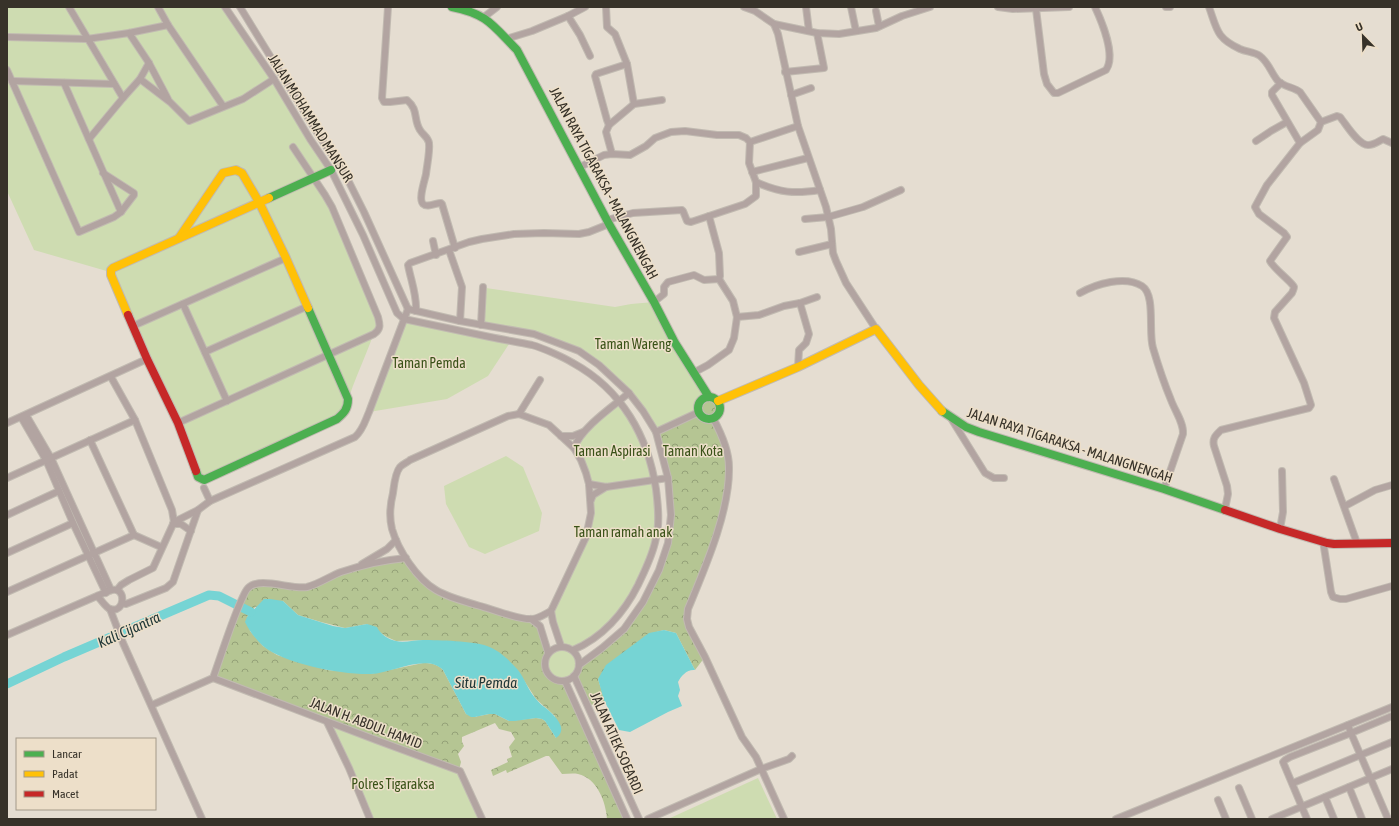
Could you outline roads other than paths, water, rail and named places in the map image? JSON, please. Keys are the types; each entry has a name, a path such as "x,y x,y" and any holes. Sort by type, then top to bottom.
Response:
{"main road":[{"name":"JALAN RAYA TIGARAKSA - MALANGNENGAH","path":"452,7 468,9 484,17 502,33 517,50 608,222 654,302 675,344 709,397"},
{"path":"179,238 223,173 236,170 242,173 259,202 286,258 348,399 346,411 337,419 204,480 198,477 178,424 147,359 111,275 111,270 179,238 259,202 314,177 331,170"},
{"name":"JALAN RAYA TIGARAKSA - MALANGNENGAH","path":"876,329 919,385 951,418 966,427 1164,489 1280,529 1323,542 1334,544 1392,543"},
{"path":"718,401 798,367 876,329"},
{"path":"709,397 718,401 720,407 719,412 713,418 705,418 699,412 698,406 700,402 709,397"}],"street":[{"path":"69,7 123,98"},
{"path":"158,7 168,25 223,106"},
{"name":"JALAN MOHAMMAD MANSUR","path":"225,7 274,79 310,139 331,170 363,235 397,313 404,319"},
{"name":"JALAN MOHAMMAD MANSUR","path":"240,7 318,134 346,176 408,309"},
{"path":"388,7 382,98 384,102 407,100 413,105 419,129 427,138 429,145 426,173 421,196 422,202 427,206 441,202 442,204 462,287 460,321"},
{"path":"484,17 497,7"},
{"path":"506,39 532,31 585,7"},
{"path":"606,7 607,26 615,34 627,64 634,104"},
{"path":"744,7 755,11 774,24 817,33 839,34 861,31 879,26 902,16 930,7"},
{"path":"806,7 809,31"},
{"path":"851,7 856,31"},
{"path":"998,7 1013,9 1069,7"},
{"path":"1036,9 1044,74 1047,84 1054,93 1058,93 1106,70 1109,65 1110,54 1105,32 1095,7"},
{"path":"1209,7 1218,34 1240,49 1258,55 1268,64 1279,82 1300,92 1321,122"},
{"path":"876,11 879,26"},
{"path":"568,16 580,35 590,56"},
{"path":"774,24 778,34 785,72 798,126 826,208 836,261 846,284 876,329"},
{"path":"7,38 87,39 129,33 168,25"},
{"path":"129,33 149,63 170,102"},
{"path":"785,72 824,68 817,33"},
{"path":"89,139 140,79 149,63"},
{"path":"609,125 595,76 596,74 627,64"},
{"path":"7,70 79,232 114,217 121,212 134,194 103,173"},
{"path":"140,79 170,102 189,121 251,94 274,79"},
{"path":"12,81 114,84"},
{"path":"64,82 121,212"},
{"path":"1281,83 1272,92 1272,95 1300,143"},
{"path":"791,95 811,88"},
{"path":"612,154 606,132 609,125 634,104 662,100"},
{"path":"1225,509 1228,494 1227,486 1214,446 1213,441 1215,437 1221,430 1309,408 1311,404 1304,383 1274,318 1275,312 1294,289 1293,285 1270,261 1287,237 1259,214 1256,207 1266,185 1300,143 1318,130 1321,122 1337,116 1340,116 1358,139 1364,144 1372,144 1383,139 1392,143"},
{"path":"1256,141 1287,122"},
{"path":"750,142 798,126"},
{"path":"416,311 414,290 408,264 473,241 514,234 579,234 589,232 630,213 672,210 683,211 687,221 689,222 737,208 753,200 756,196 756,182 749,163 750,142 746,138 739,135 716,135 685,131 671,132 655,138 646,146 630,155 604,155 580,167"},
{"path":"178,424 374,334 379,330 380,327 378,317 328,200 294,148"},
{"path":"752,172 808,158"},
{"path":"756,182 771,189 785,192 803,193 820,190"},
{"path":"805,219 828,217 863,207 901,190"},
{"path":"693,373 713,362 729,350 734,338 737,317 733,301 719,279 719,253 709,216"},
{"path":"433,241 436,255"},
{"path":"799,252 832,244"},
{"path":"133,326 286,258"},
{"path":"654,302 664,294 664,287 668,282 694,275 704,280 719,279"},
{"path":"1080,293 1099,284 1117,280 1132,282 1142,286 1148,293 1152,345 1170,400 1183,428 1183,434 1164,489"},
{"path":"481,325 483,287"},
{"path":"737,317 758,314 818,297"},
{"path":"798,367 799,350 806,343 809,334 800,303"},
{"path":"183,304 227,401"},
{"path":"205,352 308,306"},
{"path":"7,635 111,591 128,580 153,568 174,523 198,510 210,501 359,434 369,412 408,309 460,321 534,334 579,351 599,365 629,393 643,411 656,432 668,478 671,515 668,543 659,570 644,602 624,629 579,665"},
{"path":"404,319 532,345 573,362 594,376 619,400 635,422 647,449 655,480 658,503 657,536 649,563 633,595 613,622 600,634 585,645 573,650"},
{"path":"7,423 111,377 147,359"},
{"path":"111,377 135,420 172,510 174,523"},
{"path":"519,414 540,380"},
{"path":"574,448 578,439 585,431 619,400 629,393"},
{"path":"656,432 699,412"},
{"path":"548,652 540,626 531,619 452,597 437,591 424,582 406,558 392,529 390,513 392,497 396,476 400,466 410,460 508,416 519,414 549,425 574,448 586,472 591,500 591,513 586,537 551,611 552,622 561,646"},
{"path":"23,416 49,459 91,555"},
{"path":"713,418 722,435 729,466 727,487 719,526 688,609 687,619 689,627 705,657 742,738 756,757 784,819"},
{"path":"951,418 985,473 994,478 1004,478"},
{"path":"7,478 135,420"},
{"path":"561,436 573,436 585,431"},
{"path":"90,440 134,535 162,547"},
{"path":"49,459 59,492 72,523 111,591 121,593 123,598 120,607 110,609"},
{"path":"1280,529 1283,512 1282,471"},
{"path":"589,484 606,487 668,478"},
{"path":"1334,480 1345,506 1357,543"},
{"path":"1345,506 1374,490 1392,485"},
{"path":"591,500 593,495 606,487"},
{"path":"204,488 210,501"},
{"path":"7,515 59,492"},
{"path":"122,603 126,604 166,588 173,582 198,510"},
{"path":"7,553 72,523"},
{"path":"174,523 181,524 191,531"},
{"path":"7,592 134,535"},
{"path":"358,567 386,549 396,540"},
{"path":"1323,542 1333,597 1346,599 1392,586"},
{"path":"152,705 213,678 236,612 248,588 254,584 259,582 283,586 307,587 339,572 406,558"},
{"path":"97,596 110,609 121,639 202,819"},
{"path":"531,619 540,617 551,611"},
{"path":"561,646 573,650 577,654 579,665 574,676 565,681 558,681 548,675 544,663 548,652 561,646"},
{"name":"JALAN ATIEK SOEARDI","path":"574,676 639,819"},
{"name":"JALAN H. ABDUL HAMID","path":"213,678 460,771 482,819"},
{"name":"JALAN ATIEK SOEARDI","path":"565,681 627,819"},
{"path":"1116,819 1392,707"},
{"path":"1307,819 1284,762 1285,760 1392,716"},
{"path":"327,722 370,819"},
{"path":"1348,725 1388,819"},
{"path":"1293,783 1392,742"},
{"path":"648,819 761,769 789,759 792,756"},
{"path":"1272,819 1280,818 1302,806 1392,769"},
{"path":"1349,787 1362,819"},
{"path":"1239,788 1252,819"},
{"path":"1325,797 1334,819"},
{"path":"1218,800 1226,819"}],"water":[{"name":"Situ Pemda","path":"264,599 283,601 298,615 333,626 345,628 367,624 377,627 385,636 399,642 423,640 456,641 481,644 496,650 504,656 520,673 538,702 557,719 561,727 560,734 556,738 545,721 542,719 536,718 509,721 495,714 471,717 466,714 443,670 436,665 428,663 409,665 379,673 359,674 314,667 285,658 263,646 252,634 245,622 247,617"},
{"path":"664,630 676,633 695,670 685,673 678,682 680,690 678,696 682,706 630,732 619,730 604,700 598,679 606,665 649,633"}],"waterway":[{"name":"Kali Cijantra","path":"7,684 64,657 209,595 219,596 251,612"}],"park label":[{"name":"Taman Wareng","path":"633,344"},
{"name":"Taman Pemda","path":"429,363"},
{"name":"Taman Aspirasi","path":"612,451"},
{"name":"Taman Kota","path":"693,451"},
{"name":"Taman ramah anak","path":"623,532"},
{"name":"Polres Tigaraksa","path":"393,784"}]}
